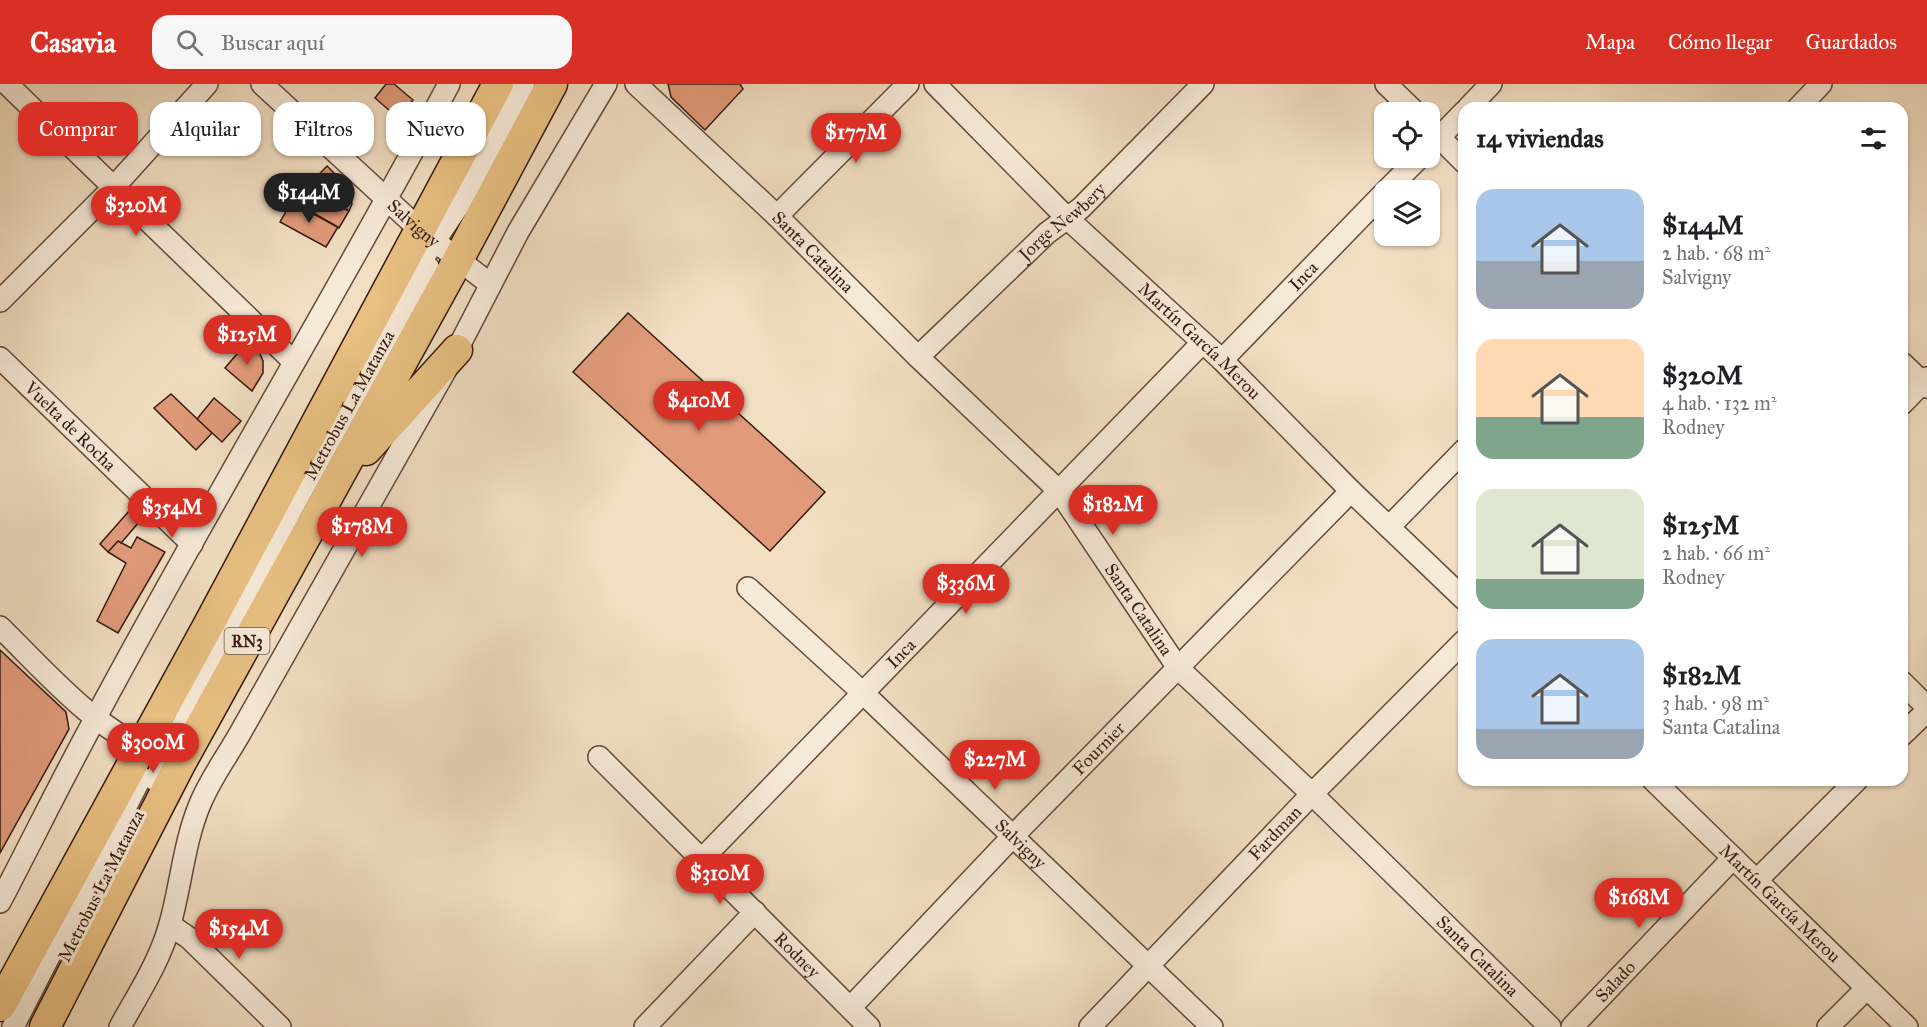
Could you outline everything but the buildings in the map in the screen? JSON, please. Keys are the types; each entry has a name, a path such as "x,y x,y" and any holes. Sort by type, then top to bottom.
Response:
{"highway":[{"name":"RN3","path":"0,1006 331,488 438,244 498,84"},
{"name":"RN3","path":"45,1027 160,756 208,626 438,244 552,84"},
{"path":"331,488 457,350"}],"street":[{"path":"7,84 294,362"},
{"path":"0,301 113,188 207,84"},
{"name":"Salvigny","path":"262,84 438,244 490,284"},
{"path":"0,902 95,719 387,199 448,84"},
{"name":"Metrobus La Matanza","path":"438,244 524,84"},
{"name":"Metrobus La Matanza","path":"29,1027 286,503 416,264 468,211 537,84"},
{"path":"120,1027 153,967 170,925 192,826 212,779 249,718 457,350 518,232 606,84"},
{"name":"Santa Catalina","path":"636,84 777,216 918,357 1059,491 1178,668 1312,794 1550,1027"},
{"path":"777,216 908,84"},
{"name":"Martín García Merou","path":"935,84 1067,218 1222,360 1351,491 1458,593"},
{"name":"Jorge Newbery","path":"918,357 1047,233 1081,208 1203,84"},
{"path":"1386,84 1405,102"},
{"path":"1474,102 1491,84"},
{"path":"1804,102 1821,84"},
{"path":"1440,131 1458,117"},
{"path":"1440,143 1458,157"},
{"name":"Inca","path":"1398,180 1409,168"},
{"name":"Inca","path":"1222,360 1374,204"},
{"name":"Inca","path":"702,859 1202,343"},
{"name":"Vuelta de Rocha","path":"0,358 192,544"},
{"path":"1908,368 1926,383 1908,399"},
{"path":"1389,527 1458,456"},
{"name":"Fournier","path":"851,1007 1014,835 1351,491"},
{"name":"Salvigny","path":"748,588 1014,835 1212,1027"},
{"path":"0,627 95,719 160,756"},
{"name":"Fardman","path":"1090,1027 1312,794 1458,647"},
{"path":"1908,688 1927,709 1908,729"},
{"name":"Metrobus La Matanza","path":"13,1027 160,756"},
{"name":"Rodney","path":"599,757 869,1027"},
{"name":"Martín García Merou","path":"1659,786 1906,1027"},
{"path":"1757,880 1851,786"},
{"name":"Salado","path":"1572,1027 1733,858"},
{"path":"645,1027 755,912"},
{"path":"170,925 189,938 280,1027"},
{"path":"1828,1027 1866,989"}]}
